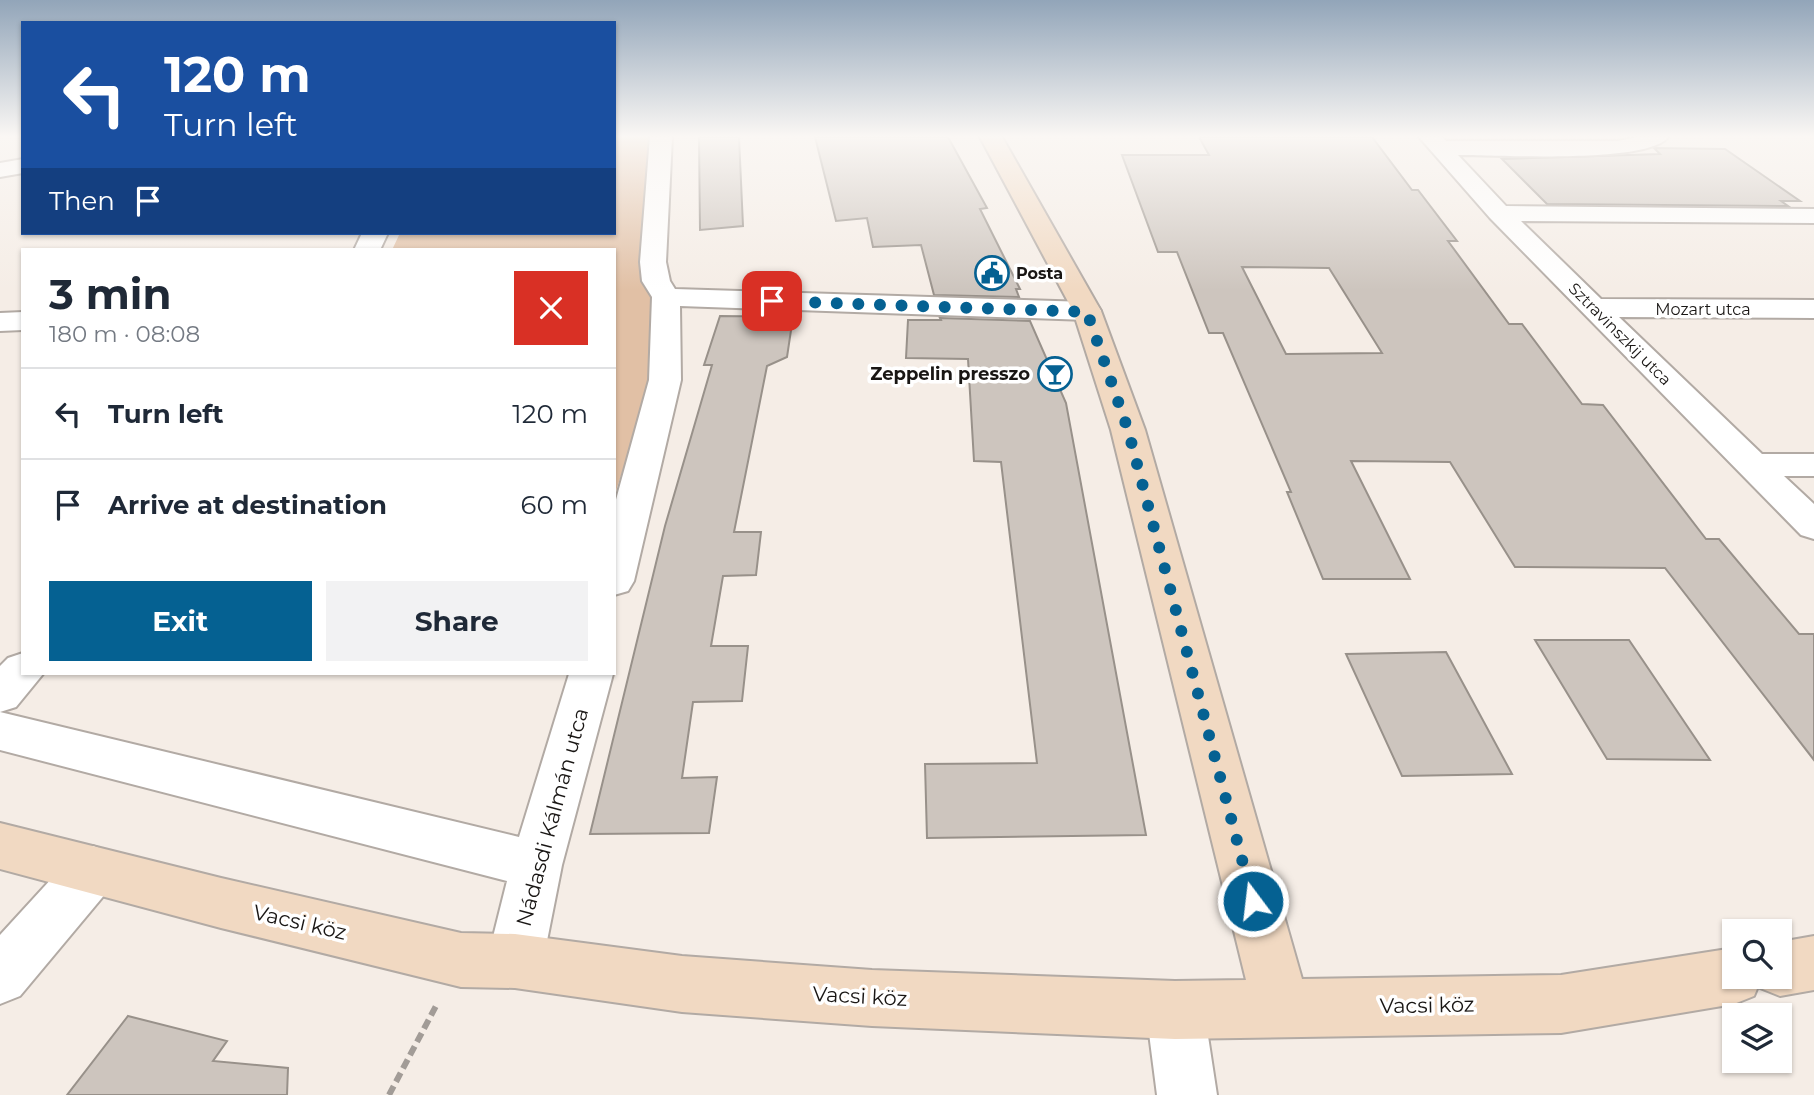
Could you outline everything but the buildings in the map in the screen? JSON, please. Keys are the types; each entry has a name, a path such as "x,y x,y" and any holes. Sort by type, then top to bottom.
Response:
{"street":[{"path":"616,573 665,380 666,297 656,281 653,262 658,188"},
{"path":"1019,188 1087,312 1128,430 1281,1006"},
{"name":"Sztravinszkij utca","path":"1476,188 1592,308 1814,526"},
{"path":"1499,213 1814,216"},
{"path":"666,297 1087,312"},
{"name":"Mozart utca","path":"1592,308 1814,309"},
{"path":"0,323 21,321"},
{"path":"1754,466 1814,465"},
{"path":"0,695 21,672"},
{"name":"Nádasdi Kálmán utca","path":"515,961 536,865 591,675"},
{"path":"0,731 536,865"},
{"name":"Vacsi köz","path":"0,846 221,903 461,960 515,961 695,985 872,998 1175,1010 1281,1006 1561,1004 1722,978"},
{"path":"0,976 93,870"},
{"path":"1792,967 1814,963"},
{"path":"1175,1010 1187,1095"}],"path":[{"path":"389,1095 461,960"}],"shaded area":[{"path":"616,188 649,188 647,278 671,322 616,491 616,248 393,248 399,235 616,235"}],"place":[{"name":"Posta","path":"992,273"},
{"name":"Zeppelin presszo","path":"1055,374"}],"route":[{"path":"772,301 1087,312 1128,430 1253,901"}]}
